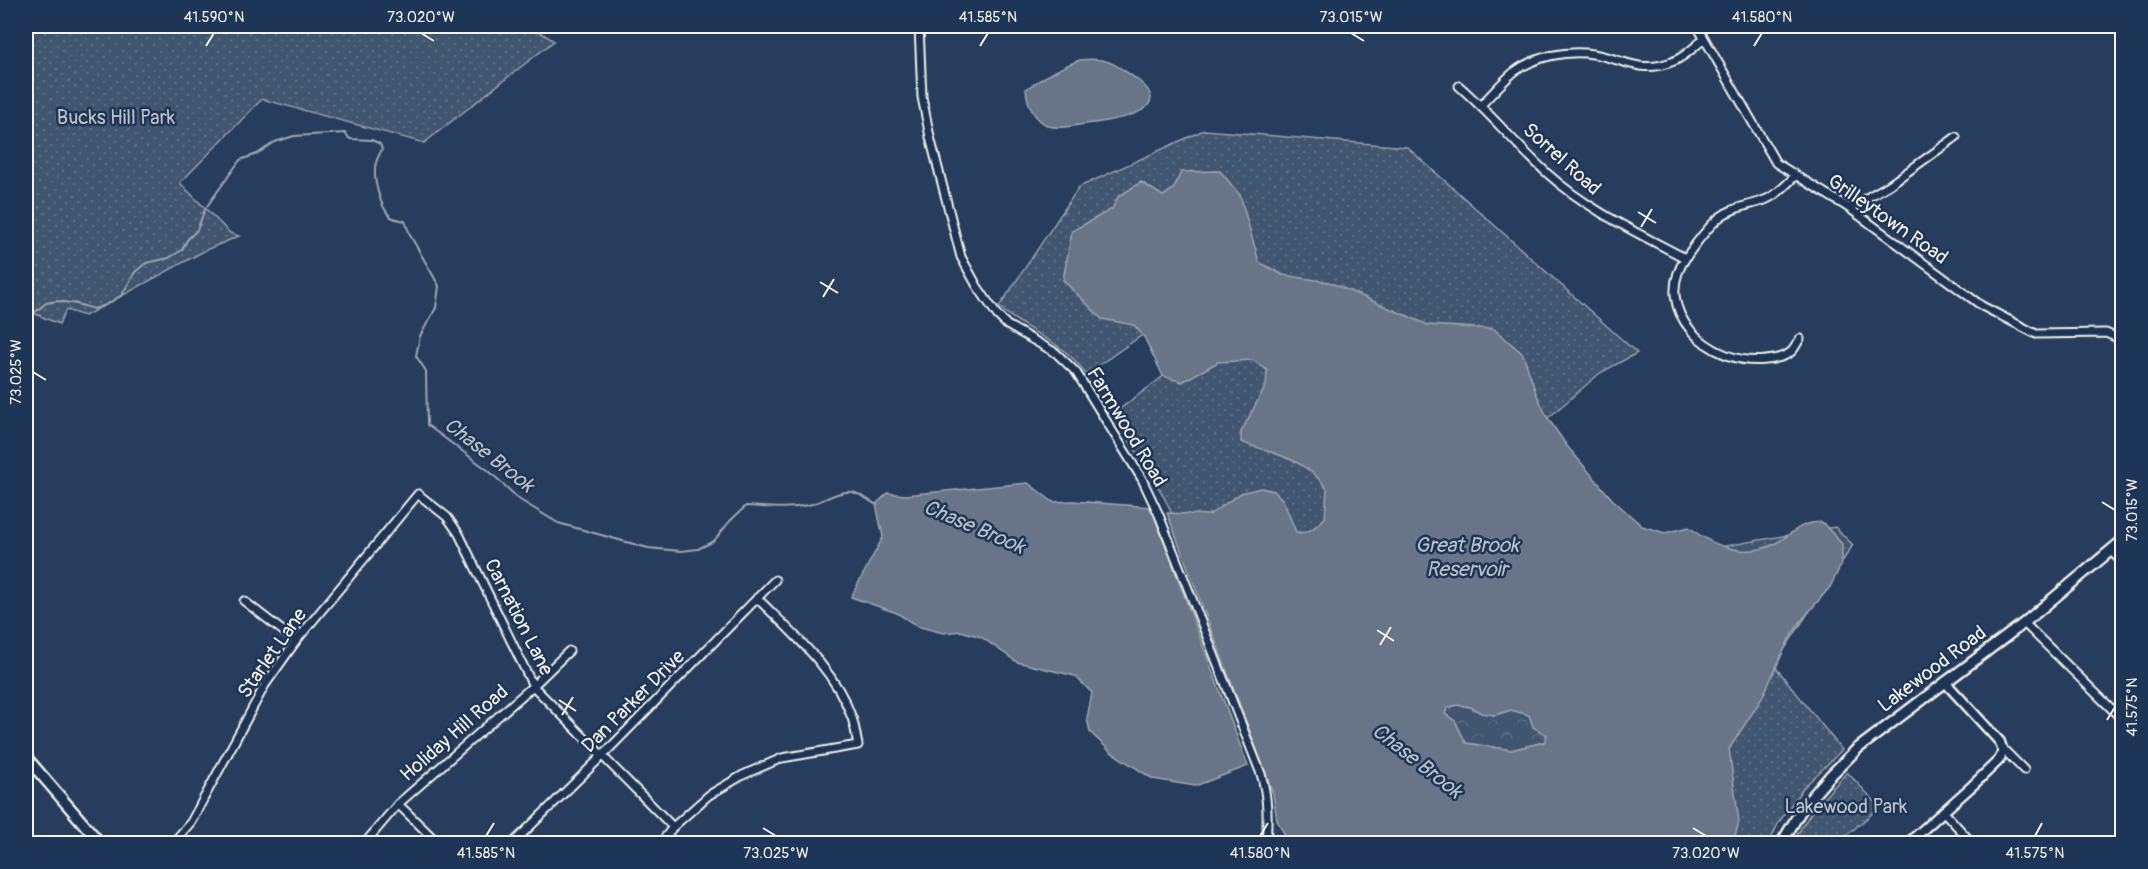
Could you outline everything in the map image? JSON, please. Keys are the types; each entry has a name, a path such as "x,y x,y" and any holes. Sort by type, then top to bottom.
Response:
{"main road":[{"name":"Lakewood Road","path":"1781,843 1803,807 1844,761 1876,733 2024,623 2122,541"},
{"path":"26,758 101,843"}],"street":[{"name":"Farmwood Road","path":"919,26 922,96 930,137 961,257 976,286 1007,325 1056,353 1076,372 1142,479 1159,515 1261,774 1266,792 1268,814 1266,843"},
{"name":"Grilleytown Road","path":"1700,31 1776,163 1849,208 1982,306 2036,334 2106,333 2122,340"},
{"path":"1481,105 1515,71 1557,54 1594,54 1638,67 1655,66 1676,61 1704,39"},
{"name":"Sorrel Road","path":"1459,86 1481,105 1548,174 1595,210 1685,258"},
{"path":"1849,208 1889,185 1956,137"},
{"path":"1795,176 1777,193 1765,200 1740,206 1720,217 1685,258 1677,279 1676,295 1681,316 1694,335 1711,349 1754,362 1776,358 1791,352 1800,339"},
{"name":"Starlet Lane","path":"172,843 191,822 265,685 296,641 418,494"},
{"name":"Carnation Lane","path":"418,494 447,517 459,534 533,686 673,827"},
{"path":"2111,551 2122,562"},
{"name":"Dan Parker Drive","path":"512,843 601,757 775,580"},
{"path":"660,843 673,827 709,795 743,775 782,758 858,745 853,718 836,684 814,656 757,598"},
{"path":"244,601 296,641"},
{"path":"2024,623 2122,719"},
{"name":"Holiday Hill Road","path":"364,843 399,804 533,686 569,651"},
{"path":"1945,682 2024,770"},
{"path":"1907,843 1995,763 2002,756 2003,749"},
{"path":"399,804 438,843"},
{"path":"1943,811 1973,843"}],"green space":[{"name":"Bucks Hill Park","path":"26,26 531,26 554,41 424,143 262,99 180,183 230,233 239,236 206,250 85,316 66,310 59,324 26,310"},
{"name":"Great Brook Reservoir","path":"1204,130 1407,147 1637,353 1600,373 1540,425 1642,540 1714,548 1835,527 1853,545 1774,665 1842,750 1803,788 1779,822 1769,843 1295,843 1169,507 1113,414 1209,342 1167,318 1086,374 1066,352 999,307 1079,187"},
{"path":"1457,705 1495,715 1511,710 1530,715 1547,735 1544,742 1511,750 1466,743 1455,721 1445,714 1447,708"},
{"name":"Lakewood Park","path":"1847,772 1880,807 1846,836 1854,843 1792,843 1812,811"}],"water":[{"path":"1080,60 1104,60 1128,73 1148,90 1151,99 1147,107 1124,117 1067,127 1049,126 1039,120 1032,111 1026,89"},
{"name":"Great Brook Reservoir","path":"1220,171 1240,195 1259,262 1283,275 1329,282 1428,325 1494,329 1523,354 1547,417 1567,446 1612,499 1642,526 1665,533 1689,527 1719,545 1754,550 1776,543 1802,526 1822,522 1842,544 1842,563 1830,587 1789,639 1762,698 1729,749 1739,822 1733,843 1289,843 1277,820 1273,794 1266,774 1167,513 1209,515 1241,493 1261,488 1274,491 1283,500 1296,532 1300,533 1312,529 1325,518 1327,489 1319,479 1300,464 1241,442 1241,432 1266,385 1267,370 1252,360 1218,362 1182,382 1163,376 1144,337 1134,325 1102,319 1063,280 1072,231 1112,209 1118,197 1141,182 1163,196 1174,188 1181,172","holes":["1457,705 1471,707 1481,713 1495,715 1511,710 1529,715 1533,727 1547,735 1544,742 1511,750 1466,743 1455,721 1445,714 1447,708"]},
{"path":"1028,483 1053,502 1073,501 1151,507 1248,766 1195,786 1153,779 1111,752 1090,732 1087,718 1092,693 1075,676 1017,662 981,637 961,631 943,633 917,626 897,613 851,597 883,537 876,504 888,493 905,495"}],"waterway":[{"name":"Chase Brook","path":"26,312 33,314 46,303 57,301 94,309 106,305 122,295 135,272 146,263 169,258 182,250 187,240 197,230 205,209 240,160 257,154 275,142 294,136 345,133 350,139 372,140 380,144 382,149 375,169 376,183 383,207 391,217 405,221 410,235 439,286 436,308 420,336 416,356 426,371 427,425 489,471 520,500 558,523 648,548 681,551 698,549 714,541 746,506 800,507 847,492 858,494 877,505"}]}
